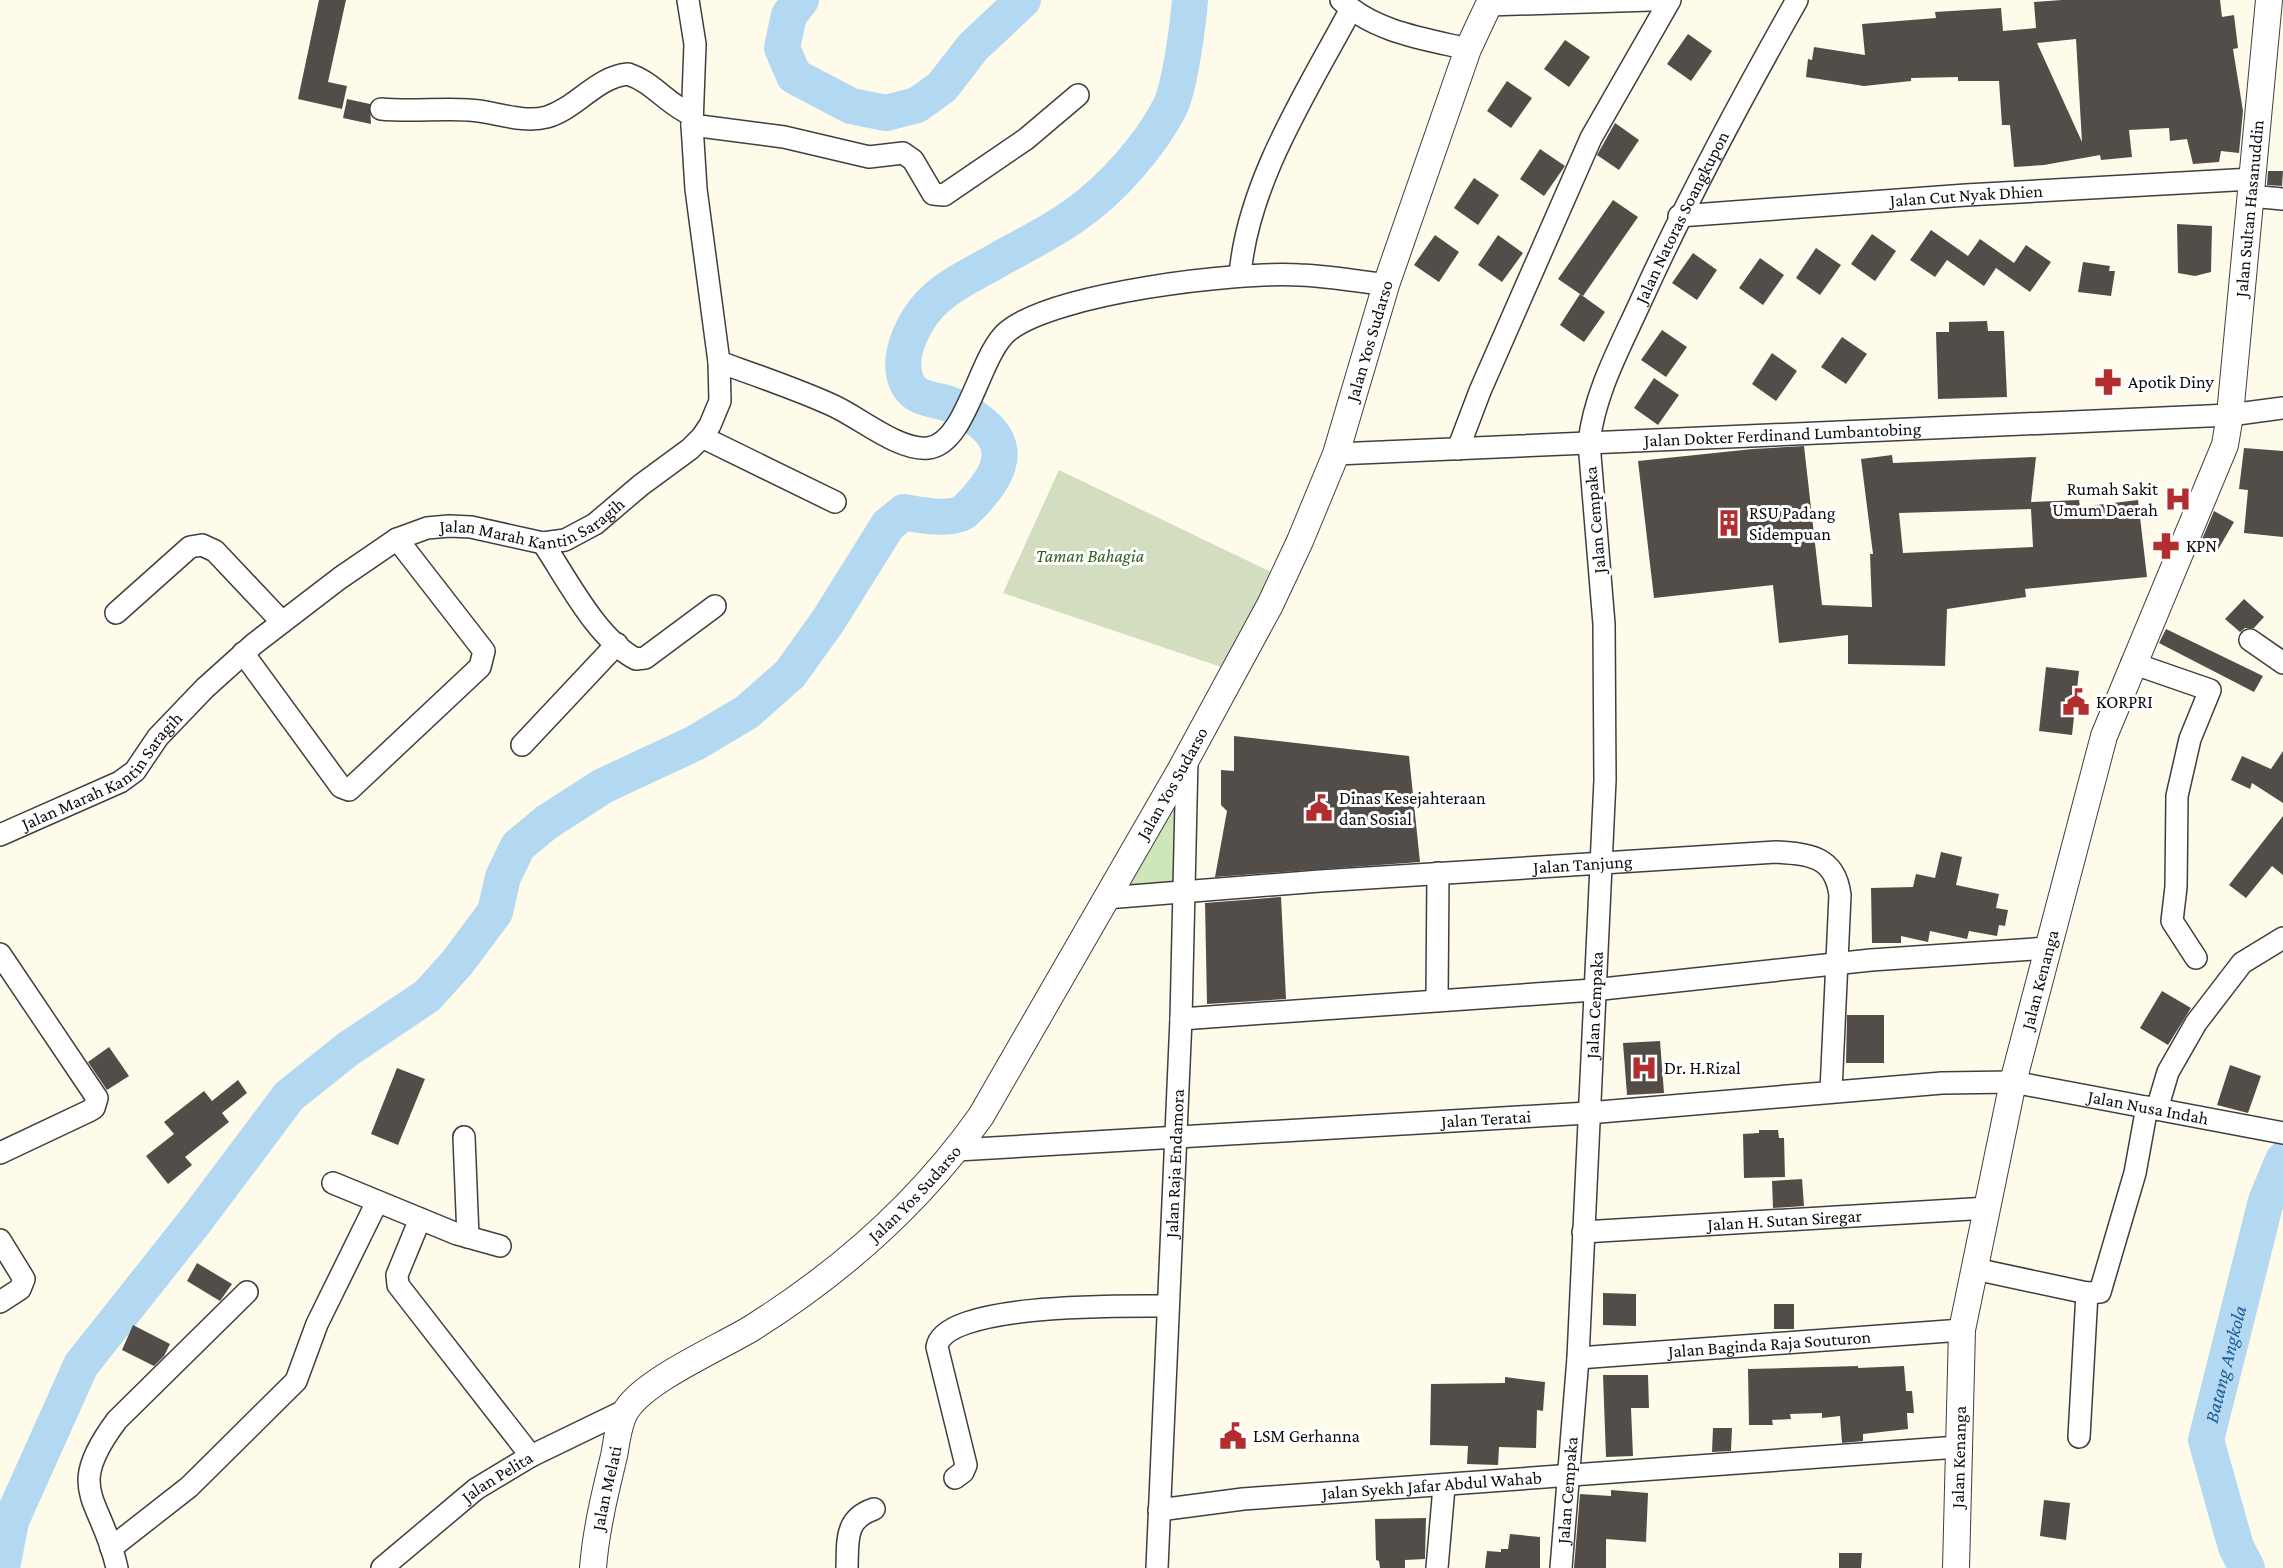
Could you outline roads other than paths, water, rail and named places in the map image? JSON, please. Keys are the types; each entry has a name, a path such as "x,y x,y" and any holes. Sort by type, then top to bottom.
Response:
{"street":[{"name":"Jalan Marah Kantin Saragih","path":"0,835 120,782 135,771 158,737 197,696 243,654 282,622 397,539 427,528 471,527 543,543 565,540 596,524 640,485 690,449 702,436 710,425 720,401 719,362 696,189 692,120 694,44 688,0"},
{"path":"1489,2 1651,0"},
{"path":"1458,449 1479,391 1591,138 1670,0"},
{"name":"Jalan Natoras Soangkupon","path":"1589,443 1595,408 1679,216 1797,0"},
{"name":"Jalan Sultan Hasanuddin","path":"2230,415 2269,0"},
{"name":"Jalan Yos Sudarso","path":"626,1410 639,1396 677,1370 753,1327 863,1245 916,1198 957,1150 981,1116 1187,758 1270,604 1300,541 1336,454 1386,285 1468,49 1489,2"},
{"path":"1240,276 1251,218 1264,183 1346,5 1376,23 1468,49"},
{"path":"381,110 412,112 469,110 516,117 546,117 560,111 600,84 628,74 646,81 692,120 783,137 869,157 903,153 913,160 933,194 944,195 1026,139 1078,95"},
{"name":"Jalan Cut Nyak Dhien","path":"1679,216 1966,195 2251,187 2283,199"},
{"path":"719,362 835,406 913,447 938,446 952,431 1004,334 1050,310 1143,290 1240,276 1301,274 1386,285"},
{"name":"Jalan Dokter Ferdinand Lumbantobing","path":"1336,454 2230,415 2283,408"},
{"name":"Jalan Kenanga","path":"1956,1568 1962,1330 2013,1082 2089,785 2104,735 2132,663 2225,445 2230,415"},
{"path":"702,436 835,502"},
{"name":"Jalan Cempaka","path":"1561,1568 1578,1359 1593,990 1605,780 1606,668 1589,443"},
{"path":"243,654 341,787 349,790 480,667 484,658 484,651 397,539"},
{"path":"543,543 589,613 630,656 641,660 715,606"},
{"path":"116,613 190,547 202,545 215,551 282,622"},
{"path":"2250,640 2283,663"},
{"path":"522,745 617,644"},
{"path":"2132,663 2210,690 2190,739 2177,796 2176,887 2172,921 2196,958"},
{"name":"Jalan Raja Endamora","path":"1157,1568 1181,1019 1187,758"},
{"name":"Jalan Tanjung","path":"1106,898 1438,873 1776,852 1804,854 1825,863 1838,882 1831,1091"},
{"path":"1437,999 1438,873"},
{"path":"1975,1269 2087,1293 2100,1292 2152,1108 2168,1072 2196,1023 2242,963 2283,938"},
{"path":"1181,1019 1437,999 1593,990 1871,960 2048,948"},
{"path":"0,954 97,1098 94,1108 89,1111 0,1153"},
{"name":"Jalan Teratai","path":"957,1150 1588,1113 1831,1091 1942,1083 2013,1082"},
{"name":"Jalan Nusa Indah","path":"2013,1082 2283,1133"},
{"path":"464,1137 468,1237"},
{"path":"333,1184 468,1237 500,1246"},
{"path":"111,1548 189,1486 290,1389 299,1374 317,1324 377,1202"},
{"name":"Jalan H. Sutan Siregar","path":"1583,1232 1988,1208"},
{"path":"420,1219 397,1275 398,1285 531,1456"},
{"path":"0,1240 24,1280 20,1289 0,1302"},
{"path":"117,1568 89,1492 88,1475 100,1443 117,1420 227,1315 247,1292"},
{"path":"2079,1437 2087,1293"},
{"path":"955,1478 963,1473 966,1465 937,1347 945,1333 961,1325 1008,1313 1057,1308 1168,1306"},
{"name":"Jalan Baginda Raja Souturon","path":"1578,1359 1962,1330"},
{"name":"Jalan Pelita","path":"382,1568 476,1489 531,1456 626,1410"},
{"name":"Jalan Melati","path":"593,1568 601,1512 626,1410"},
{"name":"Jalan Syekh Jafar Abdul Wahab","path":"1159,1510 1243,1499 1444,1487 1958,1447"},
{"path":"1437,1568 1444,1487"},
{"path":"847,1568 853,1521 874,1509"}],"waterway":[{"path":"801,0 789,15 782,48 794,76 851,106 886,113 917,105 942,87 973,47 1023,0"},
{"path":"2,1568 11,1521 81,1365 196,1220 289,1096 348,1049 427,996 457,963 495,912 503,877 518,846 547,822 603,786 695,743 747,712 790,674 828,621 888,525 904,512 936,517 953,516 961,514 981,494 992,479 998,465 1000,452 996,439 987,427 972,416 952,405 922,397 912,390 903,369 903,360 910,335 925,310 943,293 963,279 1046,234 1075,215 1116,180 1141,152 1162,122 1174,97 1183,55 1190,0"},
{"name":"Batang Angkola","path":"2247,1568 2236,1547 2206,1440 2266,1201 2283,1160"}],"place":[{"name":"Apotik Diny","path":"2108,382"},
{"name":"Rumah Sakit Umum Daerah","path":"2178,499"},
{"name":"RSU Padang Sidempuan","path":"1729,523"},
{"name":"KPN","path":"2166,546"},
{"name":"KORPRI","path":"2076,702"},
{"name":"Dinas Kesejahteraan dan Sosial","path":"1319,808"},
{"name":"Dr. H.Rizal","path":"1644,1068"},
{"name":"LSM Gerhanna","path":"1233,1436"}],"park label":[{"name":"Taman Bahagia","path":"1090,556"}]}
